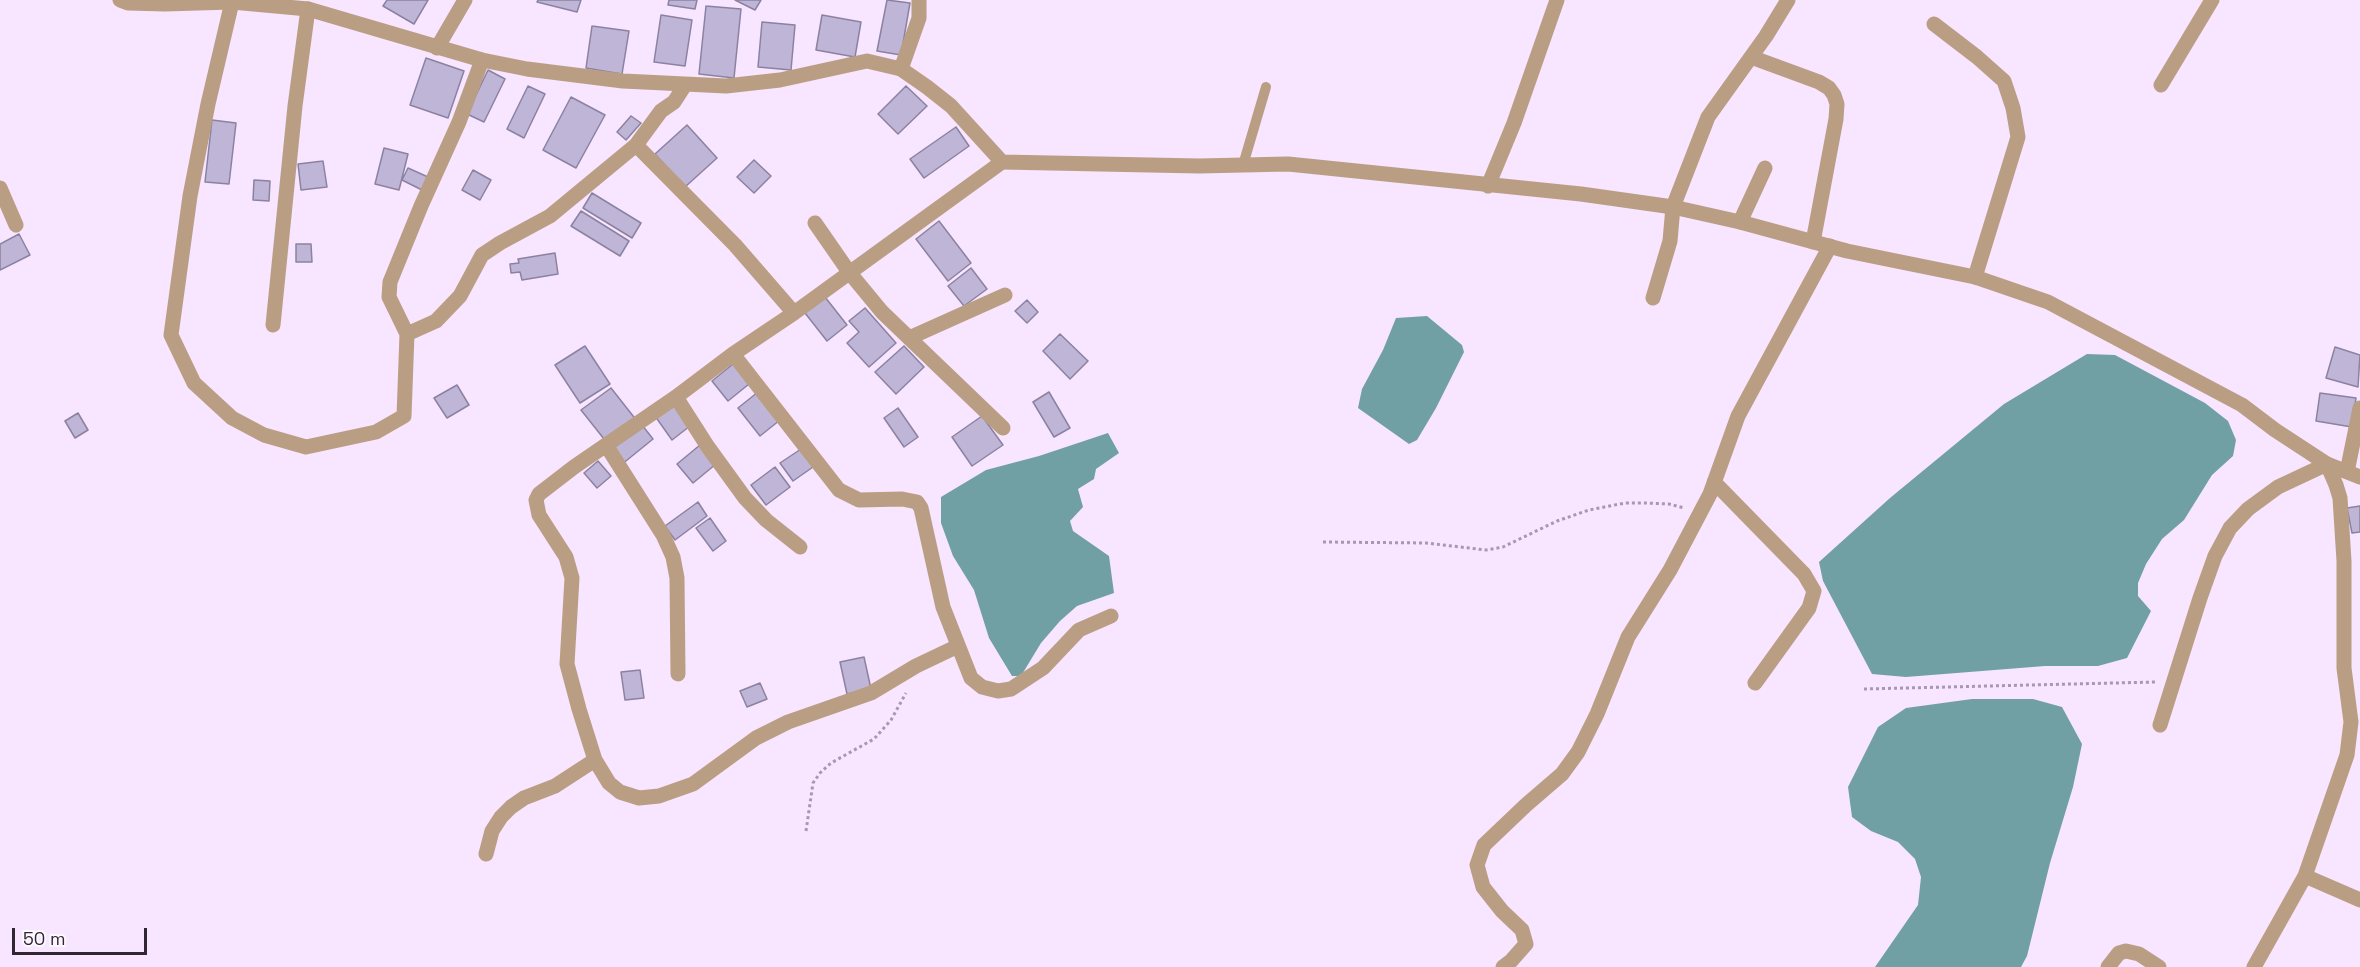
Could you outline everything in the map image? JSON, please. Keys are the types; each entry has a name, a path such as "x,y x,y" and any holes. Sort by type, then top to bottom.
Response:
{"street":[{"path":"120,0 128,3 165,4 232,2 308,9 482,60 527,69 623,81 726,86 780,80 867,61 901,69 951,106 1002,162"},
{"path":"437,48 465,0"},
{"path":"901,69 919,18 919,0"},
{"path":"1488,186 1514,123 1557,0"},
{"path":"1653,298 1668,249 1673,207 1708,117 1788,0"},
{"path":"2162,85 2212,0"},
{"path":"232,2 208,104 190,196 171,335 194,383 232,418 264,435 306,447 376,432 404,416 407,334 389,297 390,282 459,122 482,60"},
{"path":"273,325 295,106 308,9"},
{"path":"1934,24 2004,81 2013,108 2018,136 1975,277"},
{"path":"1751,57 1819,82 1829,88 1834,95 1837,104 1836,118 1813,242"},
{"path":"407,334 436,321 460,296 483,255 500,243 550,216 636,146 661,111 674,102 686,85"},
{"path":"636,146 735,245 794,313"},
{"path":"958,646 913,668 871,693 788,722 756,738 693,784 659,796 639,798 620,792 609,783 596,760 567,664 572,578 566,557 539,515 536,500 539,494 606,445 794,313 1002,162 1288,164 1590,195 1673,207 1830,246 1975,277 2048,302 2242,405 2327,464 2354,474 2360,408"},
{"path":"1740,222 1765,168"},
{"path":"0,188 16,225"},
{"path":"815,223 849,272 882,312 1003,428"},
{"path":"1503,967 1526,944 1522,930 1502,911 1483,887 1476,865 1484,845 1563,774 1578,752 1597,714 1629,637 1670,570 1714,482 1738,416 1830,246"},
{"path":"909,338 1005,295"},
{"path":"733,354 839,490 859,500 917,502 921,508 944,607 971,678 976,683 998,691 1011,689 1042,668 1078,630 1111,616"},
{"path":"676,397 745,498 766,520 800,547"},
{"path":"606,445 663,535 673,557 677,578 678,674"},
{"path":"2160,725 2211,566 2230,528 2248,509 2277,487 2327,464"},
{"path":"2254,967 2305,876 2355,731 2344,668 2344,561 2340,498 2327,464"},
{"path":"1714,482 1804,574 1814,591 1809,608 1755,682"},
{"path":"486,854 492,831 511,807 524,798 555,786 596,760"},
{"path":"2305,876 2360,900"},
{"path":"2108,967 2114,957 2126,951 2139,954 2159,967"}],"lane":[{"path":"1243,165 1266,87"}],"path":[{"path":"1323,542 1426,543 1486,550 1503,546 1557,521 1589,510 1625,503 1669,504 1699,512"},
{"path":"806,831 813,783 831,763 874,739 891,720 904,700 913,668"},
{"path":"1864,689 2173,682"}],"shaded area":[{"path":"1427,316 1462,345 1464,352 1417,440 1409,444 1358,408 1362,389 1383,350 1396,318"},
{"path":"2087,354 2115,355 2205,403 2228,421 2236,440 2233,456 2212,475 2184,520 2162,539 2146,564 2138,583 2138,596 2151,611 2127,658 2098,666 2045,666 1906,677 1872,674 1823,581 1819,562 1890,498 2004,404"},
{"path":"1108,433 1119,453 1096,469 1094,479 1078,489 1083,507 1070,521 1073,531 1109,556 1114,593 1077,606 1041,643 1021,676 1012,676 989,638 974,590 953,556 941,523 941,497 986,470 1039,456"},
{"path":"1972,699 2033,699 2062,707 2082,744 2073,787 2050,863 2027,956 2021,967 1875,967 1918,905 1921,877 1915,859 1898,842 1871,831 1852,817 1848,787 1878,727 1906,708"}],"building":[{"path":"387,0 428,0 414,24 383,6"},
{"path":"538,0 581,0 577,12 537,2"},
{"path":"669,0 697,0 695,9 668,5"},
{"path":"735,0 761,0 755,10"},
{"path":"887,0 910,3 901,55 877,51"},
{"path":"706,6 741,9 734,78 699,74"},
{"path":"661,15 692,20 685,66 654,62"},
{"path":"822,15 861,22 855,57 816,50"},
{"path":"762,22 795,25 791,70 758,67"},
{"path":"592,26 629,31 622,74 586,68"},
{"path":"426,58 464,71 448,118 410,105"},
{"path":"488,70 505,79 484,122 467,114"},
{"path":"528,86 545,94 524,138 507,129"},
{"path":"906,86 927,106 898,134 878,114"},
{"path":"571,97 605,115 576,168 543,150"},
{"path":"631,116 641,123 626,140 617,132"},
{"path":"212,120 236,123 229,184 205,182"},
{"path":"687,125 717,158 685,187 655,154"},
{"path":"956,127 969,146 924,178 910,159"},
{"path":"384,148 408,154 399,190 375,184"},
{"path":"754,160 771,176 754,193 737,177"},
{"path":"323,161 327,187 301,190 298,164"},
{"path":"408,168 428,177 422,190 402,180"},
{"path":"473,170 491,180 480,200 462,190"},
{"path":"254,180 270,181 269,201 253,200"},
{"path":"592,193 641,223 632,238 583,208"},
{"path":"581,211 629,241 620,256 571,226"},
{"path":"939,221 971,263 948,281 916,239"},
{"path":"19,234 30,255 0,270 0,244"},
{"path":"296,244 311,244 312,262 296,262"},
{"path":"555,253 558,274 522,280 520,272 511,273 510,264 519,263 518,259"},
{"path":"971,268 987,289 964,306 948,286"},
{"path":"825,297 847,325 827,341 805,313"},
{"path":"1027,300 1038,312 1027,323 1015,311"},
{"path":"865,308 896,343 869,367 847,343 859,332 849,321"},
{"path":"1060,334 1088,361 1070,379 1043,351"},
{"path":"585,346 610,384 580,403 555,365"},
{"path":"904,346 924,367 896,394 875,372"},
{"path":"2335,347 2360,355 2358,387 2326,378"},
{"path":"733,364 749,384 728,401 712,381"},
{"path":"457,385 469,405 447,418 434,398"},
{"path":"611,388 637,421 608,444 581,410"},
{"path":"758,392 780,420 760,436 738,408"},
{"path":"1049,392 1070,428 1054,437 1033,402"},
{"path":"2320,393 2356,398 2352,427 2316,421"},
{"path":"674,403 690,426 672,440 655,416"},
{"path":"898,408 918,437 904,447 884,418"},
{"path":"78,413 88,430 75,438 65,421"},
{"path":"982,416 1003,445 972,466 952,437"},
{"path":"642,425 653,439 621,465 610,451"},
{"path":"700,445 716,464 693,483 677,464"},
{"path":"801,449 813,467 793,481 780,463"},
{"path":"598,461 611,476 597,488 584,473"},
{"path":"775,467 790,487 766,505 751,485"},
{"path":"698,502 707,516 675,540 665,526"},
{"path":"2360,506 2360,532 2352,533 2347,508"},
{"path":"710,518 726,541 713,551 696,528"},
{"path":"864,657 871,689 847,694 840,662"},
{"path":"640,670 644,698 625,700 621,672"},
{"path":"760,683 767,699 747,707 740,691"}]}
